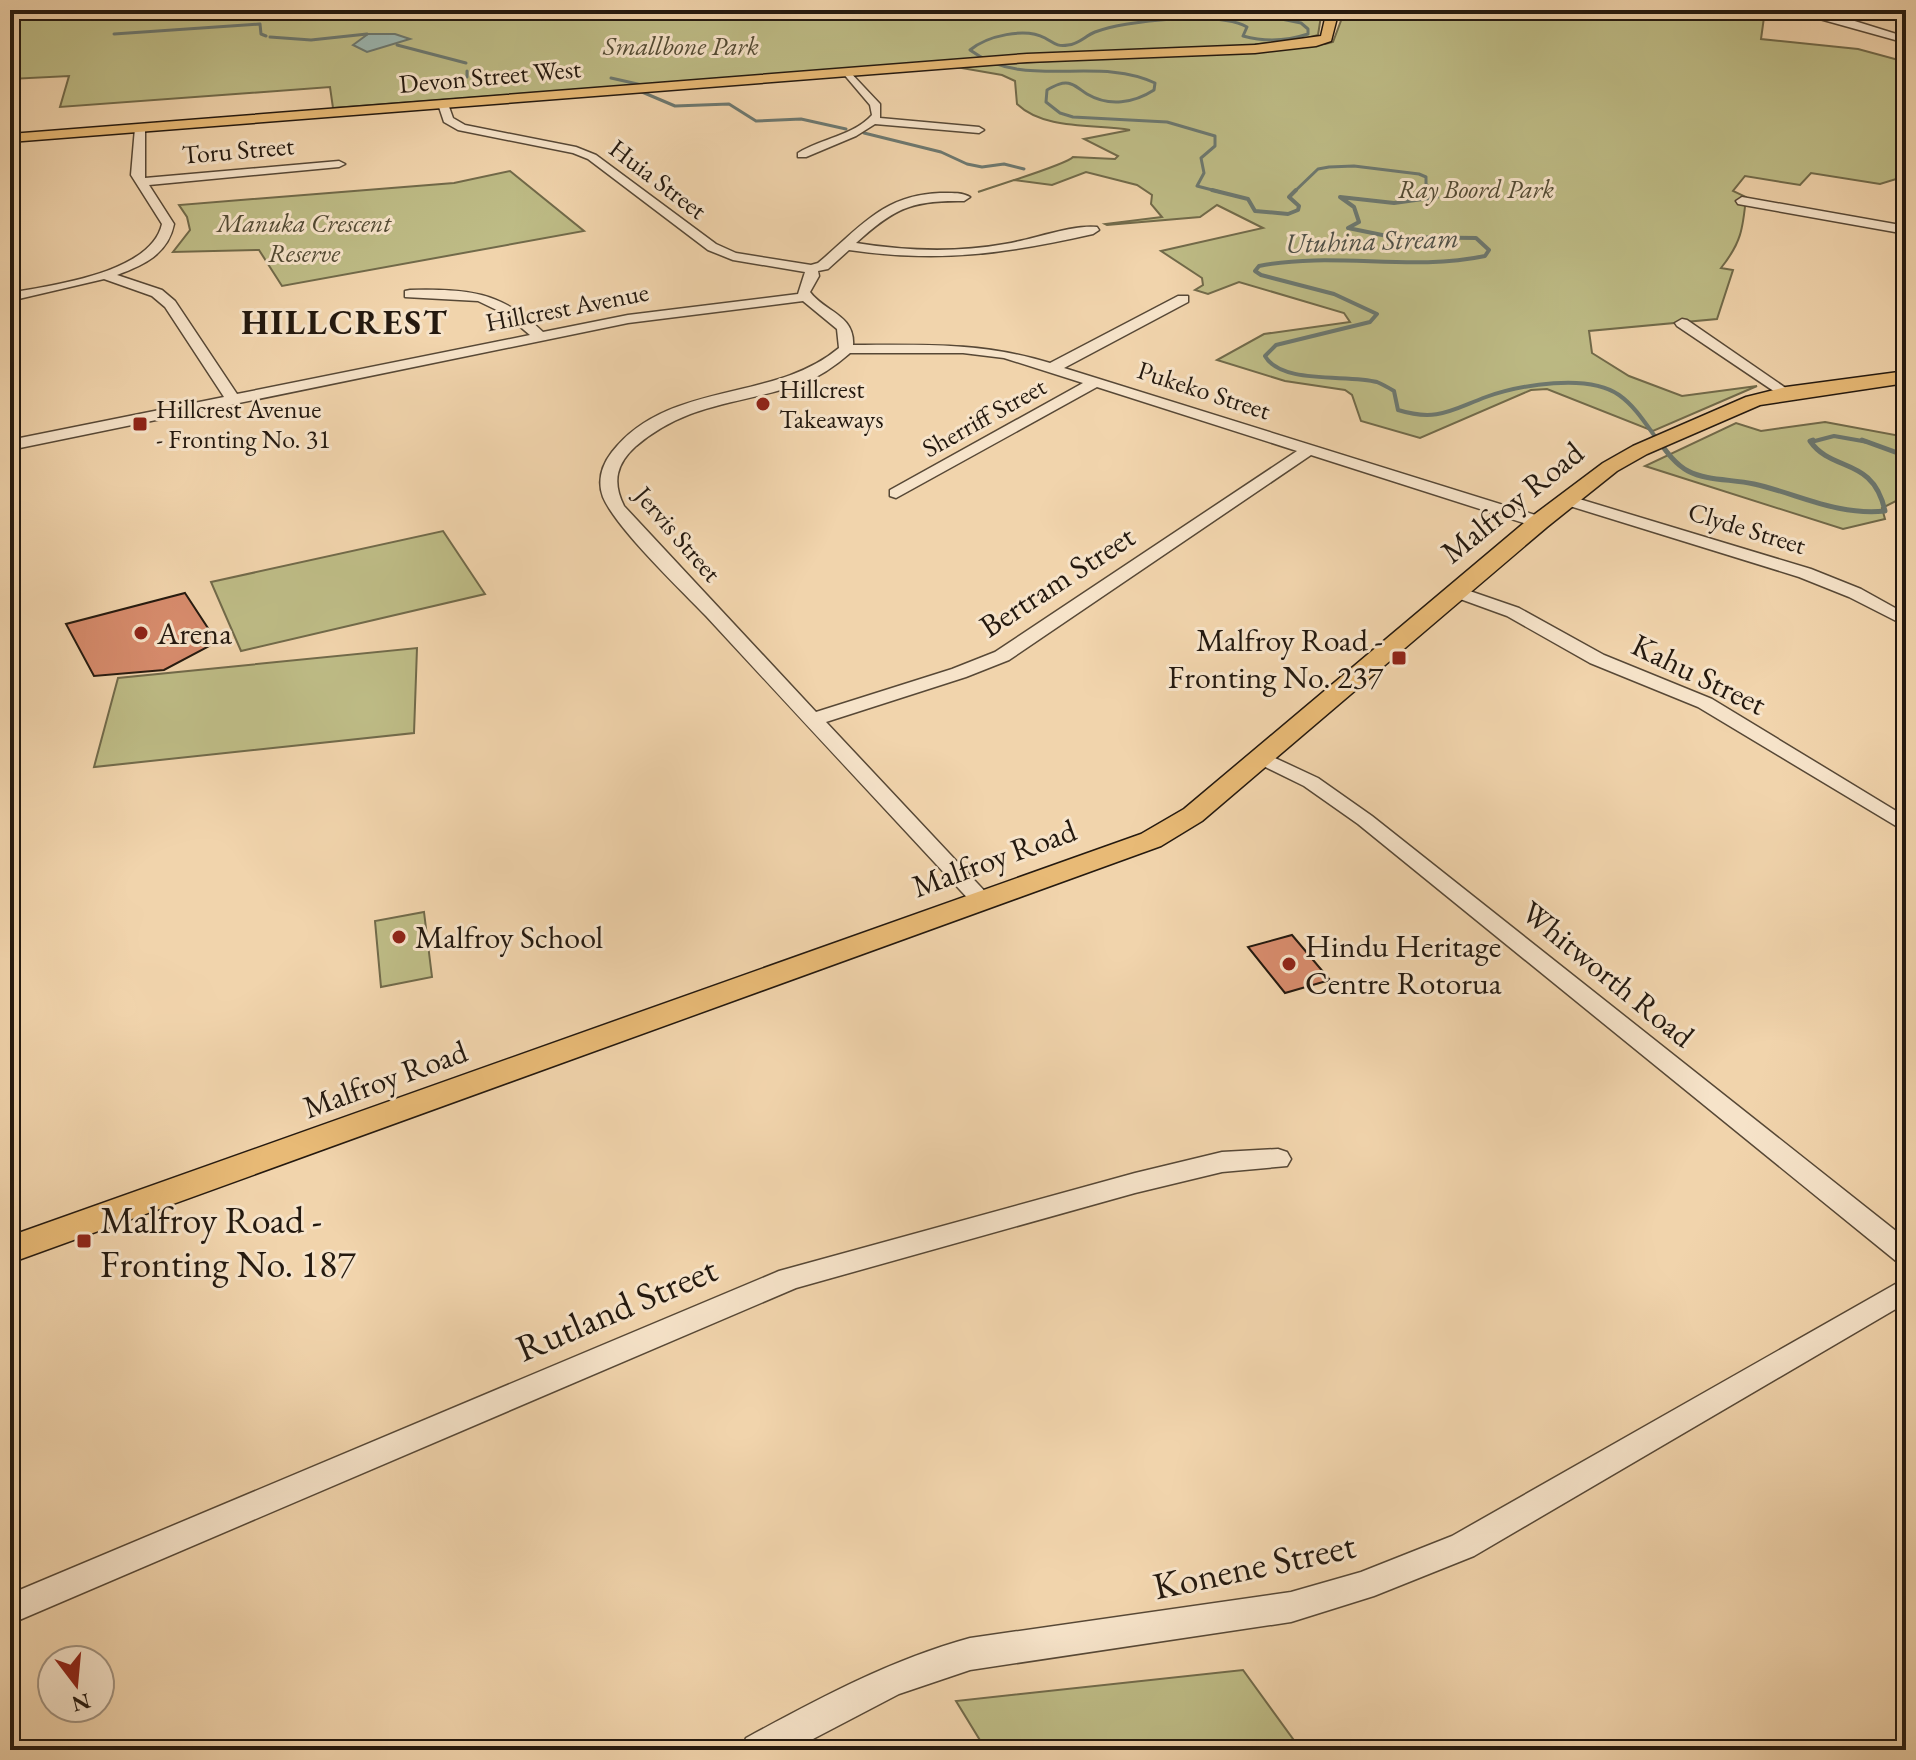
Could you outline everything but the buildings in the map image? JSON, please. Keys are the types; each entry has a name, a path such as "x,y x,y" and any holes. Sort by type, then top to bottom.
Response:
{"main road":[{"name":"Devon Street West","path":"10,138 1005,59 1225,51 1301,44 1327,38 1333,10"},
{"name":"Malfroy Road","path":"10,1250 1172,829 1593,478 1640,450 1741,405 1786,393 1906,377"}],"street":[{"path":"1799,14 1842,20 1906,40"},
{"path":"1842,20 1860,14"},
{"path":"847,72 875,104 878,110 873,121"},
{"name":"Huia Street","path":"443,104 448,120 462,128 576,150 592,157 722,252 811,269"},
{"path":"802,155 873,121 979,130"},
{"path":"10,297 104,275 147,256 167,235 165,218 141,182 136,168 140,128"},
{"name":"Toru Street","path":"141,182 339,164"},
{"path":"846,349 848,339 843,326 806,297 804,288 812,276 811,269 823,266 883,214 901,203 926,198 964,197"},
{"path":"1742,201 1906,230"},
{"path":"848,246 907,253 951,254 995,250 1093,230"},
{"path":"104,275 157,293 170,304 233,399"},
{"path":"410,294 453,294 488,299 512,309 540,337"},
{"name":"Hillcrest Avenue","path":"10,445 652,314 806,297"},
{"path":"1052,368 1183,299"},
{"path":"1682,323 1786,393"},
{"name":"Pukeko Street","path":"846,349 987,351 1052,368 1539,522"},
{"name":"Jervis Street","path":"846,349 824,368 796,380 703,402 663,418 619,453 611,466 608,481 617,508 627,521 982,900"},
{"name":"Sherriff Street","path":"896,493 1096,382"},
{"name":"Bertram Street","path":"814,719 959,673 1002,656 1310,449"},
{"name":"Clyde Street","path":"1566,500 1805,573 1855,593 1906,621"},
{"name":"Kahu Street","path":"1458,592 1513,612 1597,659 1705,703 1906,826"},
{"name":"Whitworth Road","path":"1260,757 1311,782 1365,820 1906,1254"},
{"name":"Rutland Street","path":"10,1609 789,1279 1135,1183 1222,1162 1278,1159"},
{"name":"Konene Street","path":"758,1750 855,1697 938,1661 1291,1607 1415,1567 1463,1546 1906,1289"}],"green space":[{"name":"Smallbone Park","path":"10,10 1322,10 1318,35 1300,40 1217,48 1025,56 333,108 330,87 60,107 69,76 10,79"},
{"name":"Ray Boord Park","path":"1345,10 1765,10 1761,39 1858,49 1906,62 1906,176 1880,184 1811,173 1800,185 1745,176 1733,191 1746,197 1745,208 1737,243 1721,268 1733,270 1717,319 1589,331 1592,353 1629,376 1682,396 1757,386 1653,431 1547,389 1531,390 1420,438 1361,421 1352,395 1345,390 1285,381 1217,360 1264,334 1350,322 1344,313 1239,282 1208,294 1195,290 1203,285 1202,278 1161,251 1263,228 1217,205 1200,217 1107,225 1162,217 1151,204 1152,195 1137,185 1086,172 1052,185 1014,180 1073,157 1115,159 1118,156 1084,139 1130,130 1041,118 1017,104 1015,81 1002,75 956,67 1325,44 1333,42"},
{"name":"Manuka Crescent Reserve","path":"510,171 584,231 282,286 259,250 173,252 190,230 187,217 179,205 454,183"},
{"path":"1825,422 1906,437 1906,496 1882,508 1885,519 1843,529 1645,466 1736,423 1761,431"},
{"path":"443,531 485,594 241,651 211,582"},
{"path":"417,648 414,733 94,767 118,678"},
{"path":"424,912 432,977 381,987 375,921"},
{"path":"1243,1670 1301,1750 986,1750 956,1701"}],"water":[{"path":"368,34 395,34 410,39 367,52 353,45"}],"waterway":[{"name":"Utuhina Stream","path":"1220,192 1197,186 1204,173 1201,158 1215,146 1215,136 1167,122 1073,117 1060,113 1046,102 1047,90 1062,84 1071,84 1104,101 1121,102 1154,90 1155,83 1132,75 1109,72 1014,69 991,62 970,50 996,37 1017,33 1037,35 1058,45 1068,45 1109,28 1172,19 1234,22 1247,27 1243,36 1268,40 1308,34 1308,29 1301,23 1238,10"},
{"path":"114,34 260,24 261,34 266,36"},
{"path":"270,37 311,40 367,34"},
{"path":"397,45 466,63"},
{"path":"467,71 467,77"},
{"path":"611,78 642,85"},
{"path":"642,92 675,106 729,104 756,121 801,119 846,129"},
{"path":"864,133 941,152 967,164 982,167 1004,164 1024,169"},
{"name":"Utuhina Stream","path":"1294,192 1318,169 1354,166 1419,174 1426,177 1426,184 1433,192"},
{"name":"Utuhina Stream","path":"1212,190 1220,192"},
{"name":"Utuhina Stream","path":"1431,190 1437,197 1394,203 1340,197 1354,207 1359,222 1348,228 1392,237 1476,238 1489,250 1485,256 1429,262 1315,260 1259,266 1255,271 1261,275 1334,294 1377,314 1370,322 1276,345 1265,356 1273,365 1300,375 1377,382 1394,391 1398,410 1423,415 1444,413 1486,397 1535,385 1590,384 1606,388 1625,400 1659,442"},
{"name":"Utuhina Stream","path":"1220,192 1248,199 1255,211 1288,214 1298,210 1299,206 1289,197 1294,192"},
{"name":"Utuhina Stream","path":"1811,442 1834,436 1867,442"},
{"name":"Utuhina Stream","path":"1658,440 1679,465 1695,474 1754,484 1834,507 1867,512 1885,511 1871,481 1862,473 1819,451 1810,441 1813,440"},
{"name":"Utuhina Stream","path":"1862,440 1867,442"},
{"name":"Utuhina Stream","path":"1867,442 1906,456"}],"place":[{"name":"Hillcrest Takeaways","path":"763,404"},
{"name":"Hillcrest Avenue - Fronting No. 31","path":"140,424"},
{"name":"Arena","path":"141,633"},
{"name":"Malfroy Road - Fronting No. 237","path":"1399,658"},
{"name":"Malfroy School","path":"399,937"},
{"name":"Hindu Heritage Centre Rotorua","path":"1289,964"},
{"name":"Malfroy Road - Fronting No. 187","path":"84,1241"}],"district":[{"name":"HILLCREST","path":"345,322"}]}
